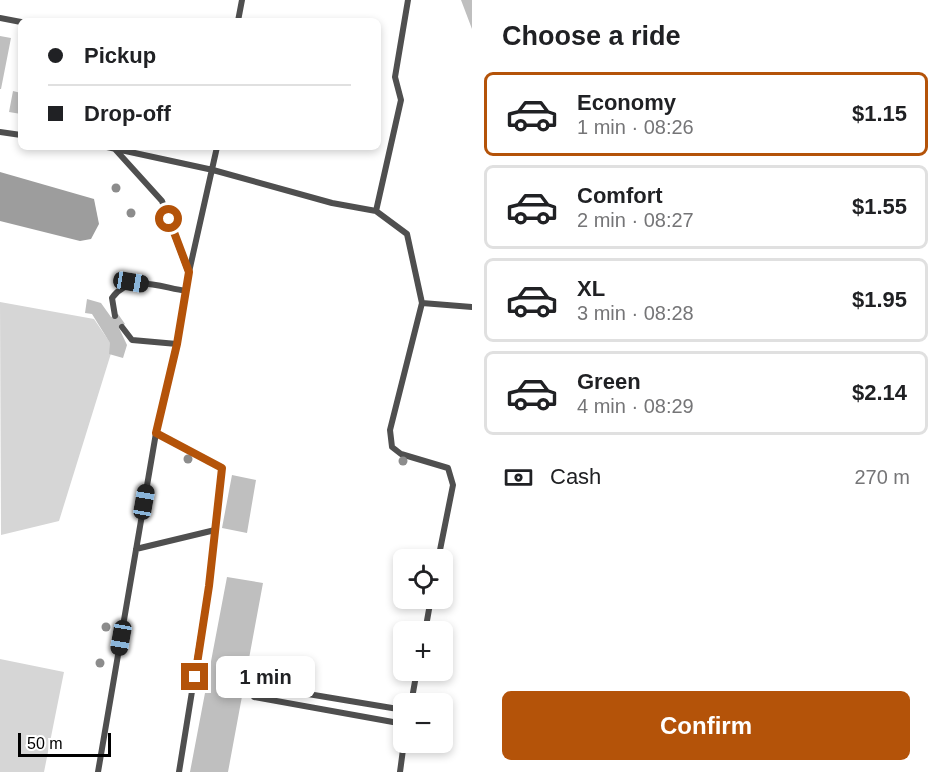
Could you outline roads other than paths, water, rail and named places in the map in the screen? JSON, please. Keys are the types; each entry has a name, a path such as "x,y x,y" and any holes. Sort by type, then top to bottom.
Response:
{"lane":[{"path":"239,18 242,0"},
{"path":"376,211 401,100 395,77 408,0"},
{"path":"0,18 18,21"},
{"path":"0,132 18,135"},
{"path":"112,150 162,201 189,272"},
{"path":"119,150 213,170 332,203 376,211 407,234 422,303 390,430 390,440 392,447 400,454 448,468 452,475 453,485 440,549"},
{"path":"98,772 156,433 177,344 189,272 216,150"},
{"path":"115,316 112,298 119,288 131,282 186,291"},
{"path":"422,303 472,307"},
{"path":"122,327 132,340 177,344"},
{"path":"156,433 222,468 180,772"},
{"path":"136,549 215,530"},
{"path":"393,708 272,688 258,687 254,692 254,697 393,722"},
{"path":"400,772 403,753"}]}
